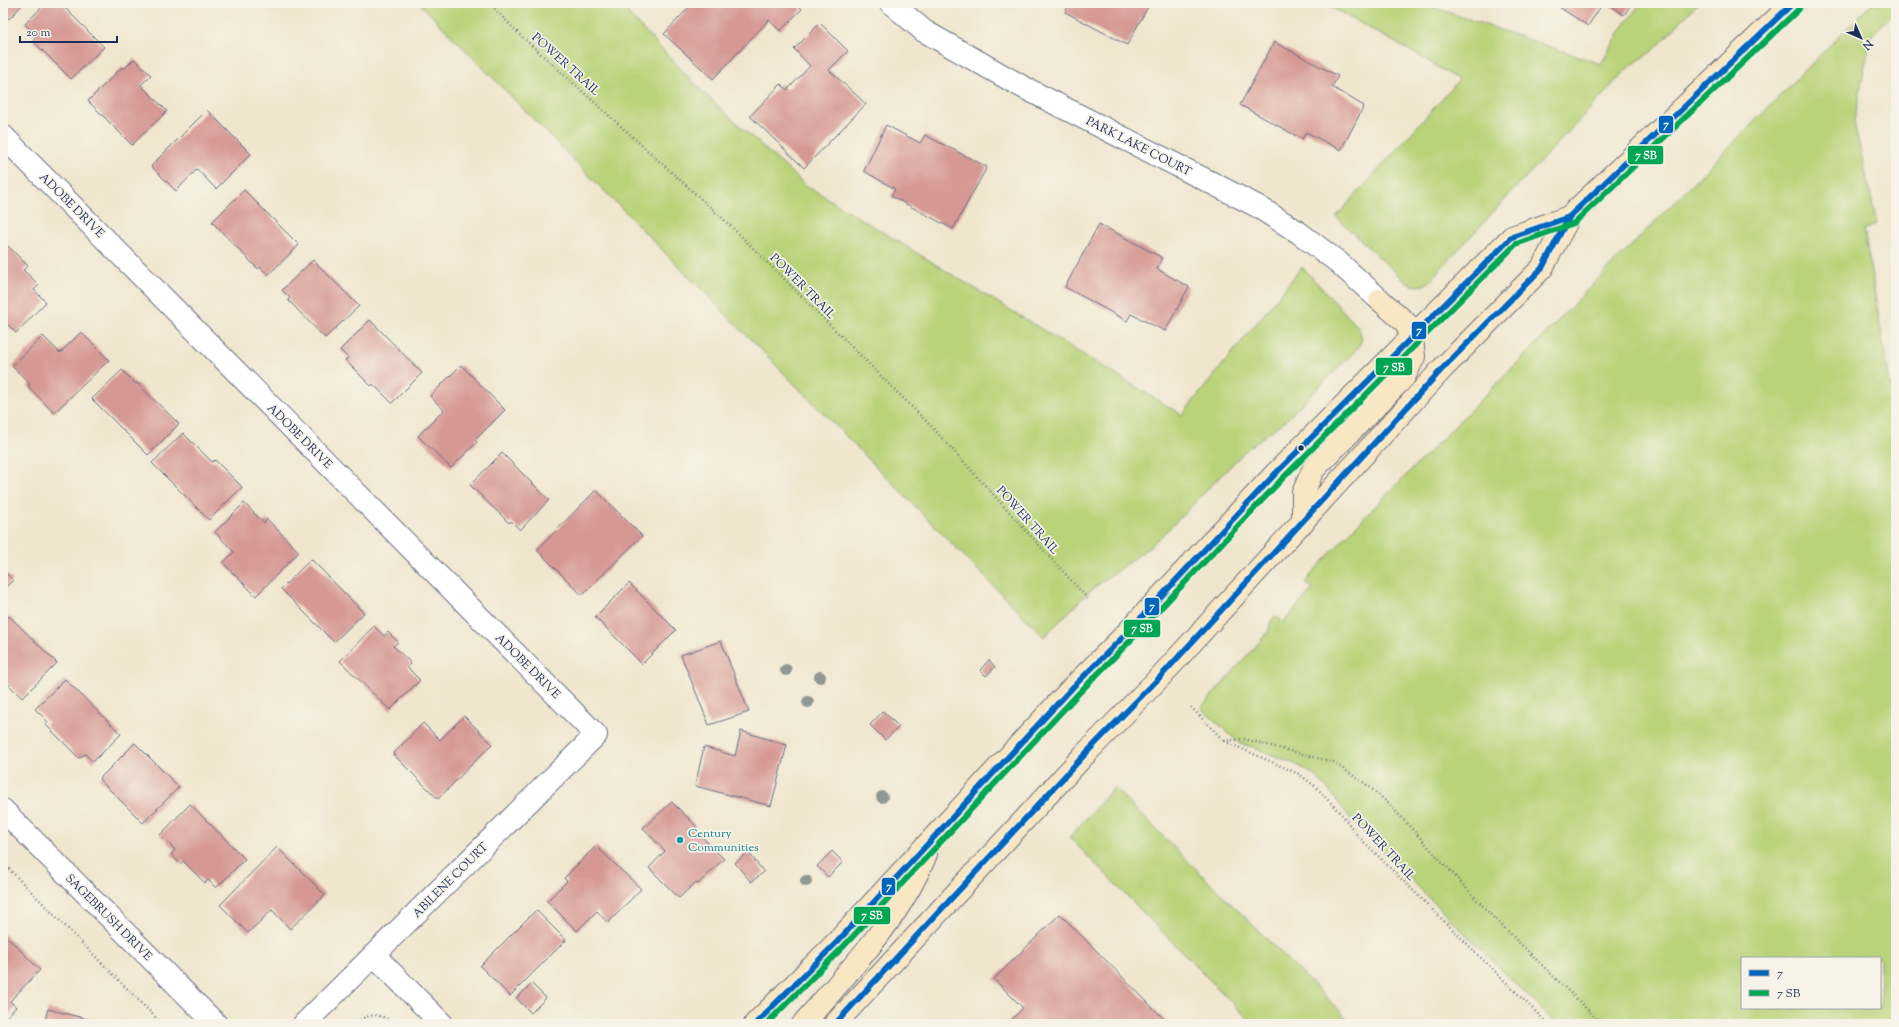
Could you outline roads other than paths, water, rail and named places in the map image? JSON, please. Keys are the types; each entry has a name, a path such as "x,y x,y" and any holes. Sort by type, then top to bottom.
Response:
{"main road":[{"path":"835,1024 1088,751 1167,670 1303,523 1443,368 1542,268 1569,217 1793,3"},
{"path":"754,1024 837,942 1073,687 1124,636 1276,473 1512,237 1569,217"},
{"path":"1303,523 1303,493 1313,470 1404,376 1414,357 1412,338 1406,323 1380,300"},
{"path":"803,1024 870,946 893,913 916,877 931,840"}],"street":[{"name":"PARK LAKE COURT","path":"891,3 924,31 1021,86 1257,206 1298,232 1338,262 1380,300"},
{"name":"ADOBE DRIVE","path":"3,136 596,735"},
{"name":"ABILENE COURT","path":"304,1024 596,735"},
{"name":"SAGEBRUSH DRIVE","path":"3,810 216,1024"},
{"path":"374,955 442,1024"}],"place":[{"name":"Century Communities","path":"680,840"}]}
